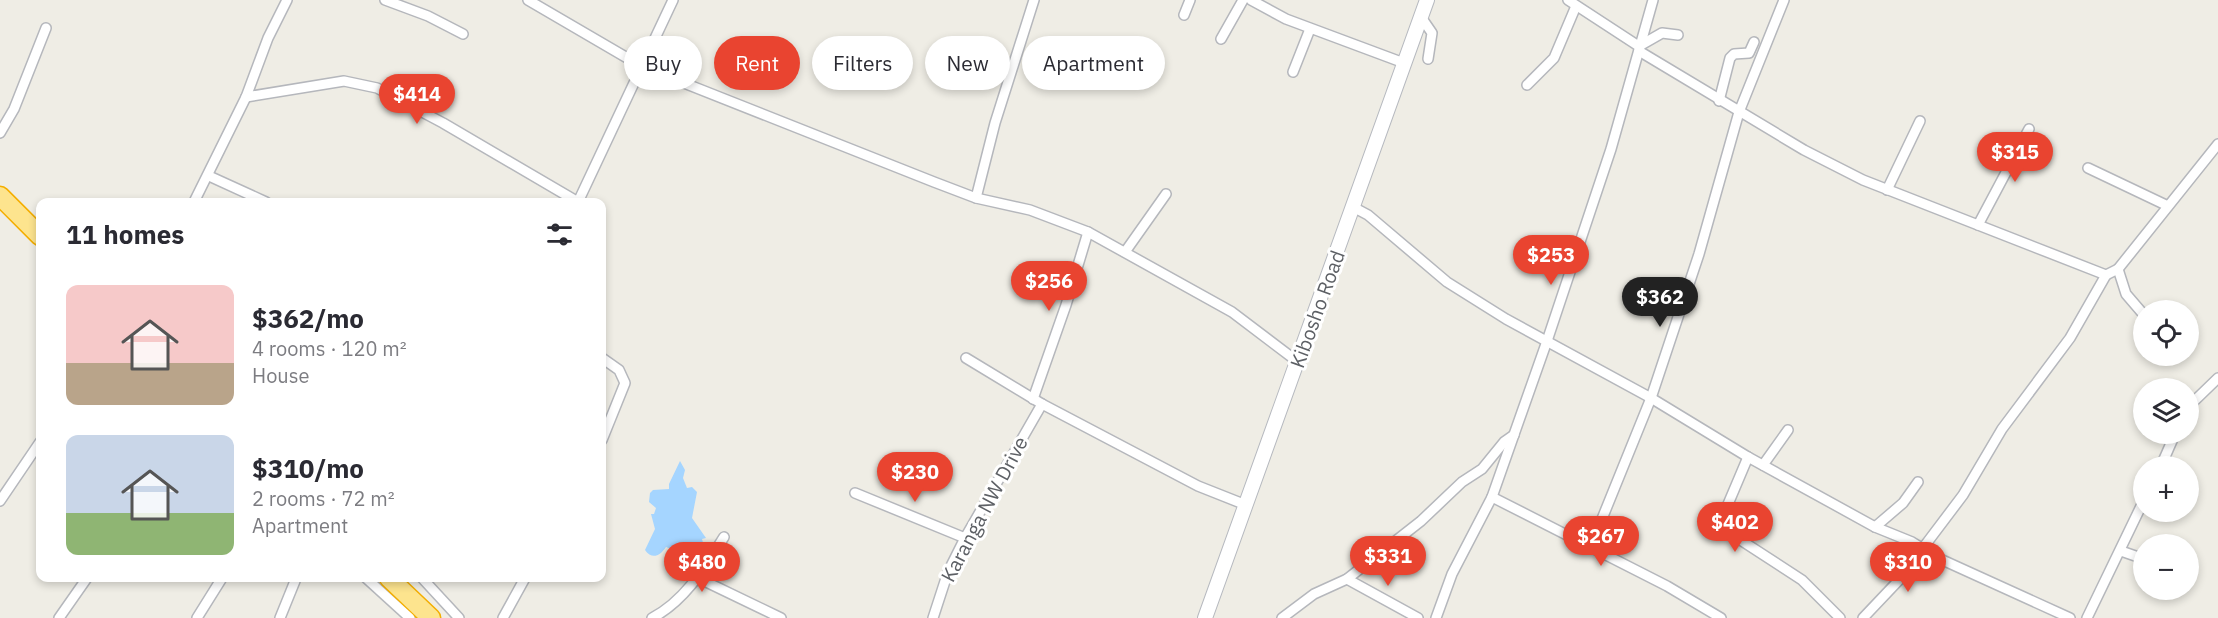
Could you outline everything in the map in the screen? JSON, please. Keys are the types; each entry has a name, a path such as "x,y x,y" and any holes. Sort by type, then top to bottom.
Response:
{"highway":[{"path":"0,196 36,232"},
{"path":"391,582 408,613 431,618"}],"street":[{"path":"196,198 246,97 268,38 286,0"},
{"path":"385,0 428,16 463,34"},
{"path":"528,0 624,56"},
{"path":"656,36 673,0"},
{"path":"976,198 995,123 1034,0"},
{"path":"1184,15 1190,0"},
{"path":"1221,39 1243,0"},
{"path":"1251,0 1310,28 1404,63"},
{"name":"Kibosho Road","path":"1205,618 1427,0"},
{"path":"1568,0 1719,100 1833,165 1887,190 2106,275"},
{"path":"1436,618 1452,574 1492,497 1514,435 1611,149 1653,0"},
{"path":"1591,546 1651,398 1699,254 1739,112 1784,0"},
{"path":"1527,85 1554,58 1576,6"},
{"path":"1421,17 1432,33 1428,59"},
{"path":"0,134 14,109 46,28"},
{"path":"1293,72 1310,28"},
{"path":"1640,48 1662,33 1678,35"},
{"path":"1719,100 1730,58 1734,54 1749,53 1754,42"},
{"path":"246,97 344,81 377,88 443,123 571,198"},
{"path":"580,198 630,90"},
{"path":"702,90 976,198 1030,210 1088,232 1232,312 1298,362"},
{"path":"1887,190 1920,121"},
{"path":"1978,225 2029,129"},
{"path":"1863,618 1910,571 1923,548 1963,495 2002,429 2070,338 2106,275 2118,270 2218,144"},
{"path":"2088,168 2168,206"},
{"path":"209,176 257,198"},
{"path":"1125,252 1166,194"},
{"path":"1353,207 1368,215 1447,282 1547,341 1651,398 1763,465 1875,527 2070,618"},
{"path":"1033,399 1066,305 1088,232"},
{"path":"2118,270 2126,294 2133,302"},
{"path":"966,358 1042,404 1198,486 1246,505"},
{"path":"606,361 619,370 625,382 606,430"},
{"path":"2199,396 2218,378"},
{"name":"Karanga NW Drive","path":"933,618 944,582 965,538 1042,404"},
{"path":"1763,465 1788,430"},
{"path":"1282,618 1314,594 1347,579 1420,521 1462,482 1482,469 1504,442 1514,435"},
{"path":"0,501 3,490 36,447"},
{"path":"1748,456 1723,516 1722,528 1802,580 1840,618"},
{"path":"1875,527 1903,503 1918,482"},
{"path":"855,493 965,538"},
{"path":"1492,497 1667,586 1720,618"},
{"path":"2087,618 2134,522"},
{"path":"652,618 678,600 698,578 724,537"},
{"path":"2121,551 2133,555"},
{"path":"698,578 781,618"},
{"path":"1347,579 1418,618"},
{"path":"59,618 84,582"},
{"path":"197,618 220,582"},
{"path":"280,618 295,582"},
{"path":"371,582 408,613"},
{"path":"426,582 459,618"},
{"path":"502,618 523,582"}],"water":[{"path":"680,461 685,470 683,478 687,488 692,487 697,492 692,518 706,538 702,539 705,550 700,557 692,547 688,549 682,545 676,551 666,547 659,555 653,556 645,550 655,529 651,514 654,514 656,508 649,502 650,493 653,490 669,489 669,484"}]}
